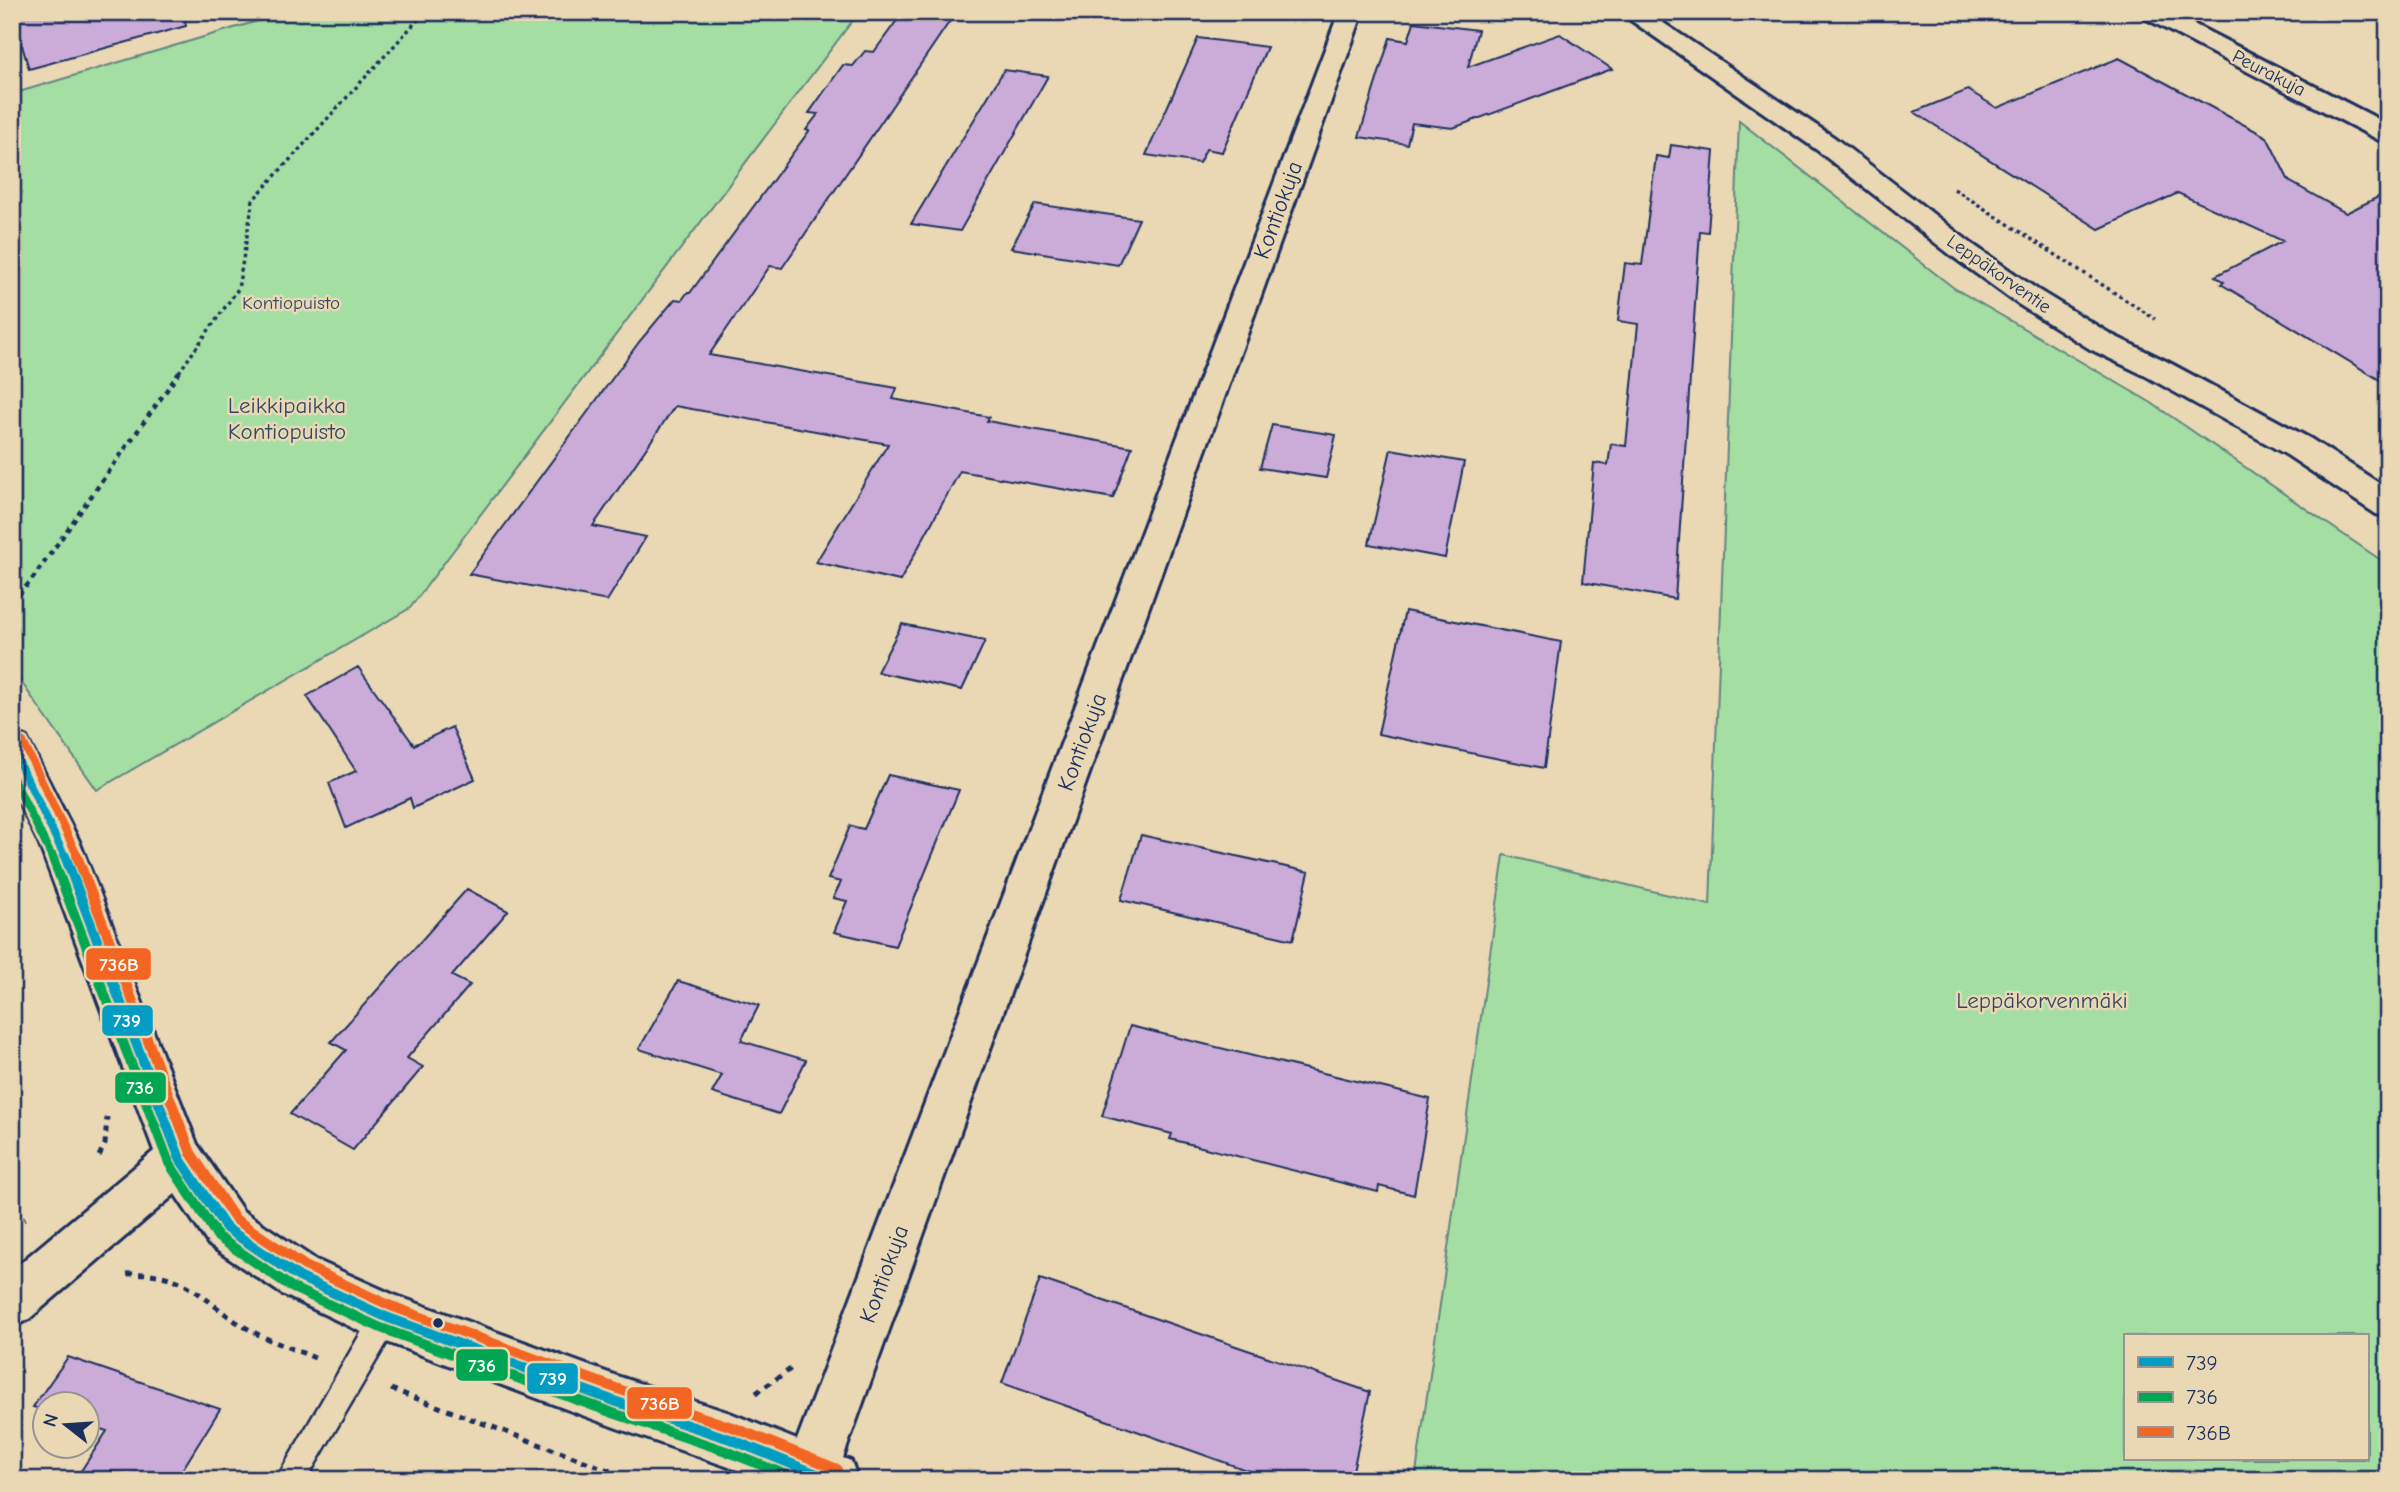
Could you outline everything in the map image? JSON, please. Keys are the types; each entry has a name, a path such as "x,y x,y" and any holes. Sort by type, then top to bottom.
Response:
{"street":[{"name":"Kontiokuja","path":"822,1476 1351,12"},
{"name":"Leppäkorventie","path":"1631,12 1826,144 1962,250 2028,297 2101,342 2155,368 2300,447 2388,505"},
{"name":"Peurakuja","path":"2151,12 2388,134"},
{"path":"12,748 59,841 180,1159 226,1228 299,1277 386,1317 617,1402 730,1440 822,1476"},
{"path":"12,1302 180,1159"}],"lane":[{"path":"290,1480 386,1317"}],"path":[{"path":"12,602 31,581 238,289 253,200 425,12"},
{"path":"1951,187 2111,293 2165,325"},
{"path":"96,1163 105,1144 107,1118 103,1105"}],"green space":[{"name":"Kontiopuisto","path":"288,12 859,12 410,608 97,790 12,669 12,94"},
{"name":"Leppäkorvenmäki","path":"1739,121 1954,288 2150,402 2388,565 2388,1480 1415,1480 1504,855 1710,905"}],"building":[{"path":"12,12 184,12 186,26 29,69"},
{"path":"903,12 956,12 782,268 770,266 709,355 897,388 893,399 989,417 987,421 1132,447 1113,498 960,471 900,581 816,562 888,444 675,406 593,526 646,537 607,601 469,574 639,342 675,299 682,300 690,293 809,131 806,130 818,114 809,113 843,65 853,66 865,51 874,52"},
{"path":"1414,22 1478,30 1468,67 1560,34 1612,69 1453,128 1412,123 1407,144 1359,137 1390,38 1408,41"},
{"path":"1198,38 1267,47 1222,152 1206,149 1199,163 1146,155"},
{"path":"2119,58 2267,137 2289,181 2346,213 2388,192 2388,385 2221,284 2224,282 2215,276 2283,241 2178,193 2099,229 1914,112 1968,90 1997,108"},
{"path":"1004,70 1048,76 960,231 911,224"},
{"path":"1671,145 1714,151 1708,232 1700,231 1675,599 1583,582 1594,463 1608,465 1611,444 1626,446 1638,324 1618,321 1625,263 1642,265 1656,156 1669,158"},
{"path":"1035,204 1139,219 1118,265 1011,248"},
{"path":"1272,425 1336,435 1326,478 1260,468"},
{"path":"1391,449 1464,462 1445,558 1369,544"},
{"path":"1405,611 1561,642 1544,768 1378,734"},
{"path":"902,624 985,641 962,690 877,672"},
{"path":"358,667 414,745 452,727 475,779 413,808 410,798 346,828 329,783 356,771 307,696"},
{"path":"888,775 959,790 895,946 834,932 847,901 833,898 841,882 828,879 850,826 864,829"},
{"path":"1141,835 1309,872 1293,940 1121,900"},
{"path":"467,889 508,911 452,976 470,985 407,1058 423,1067 353,1150 290,1114 346,1050 331,1042"},
{"path":"678,981 759,1005 741,1041 806,1060 779,1114 712,1093 722,1075 639,1049"},
{"path":"1130,1026 1430,1099 1414,1195 1379,1186 1378,1192 1170,1139 1172,1134 1102,1116"},
{"path":"1040,1279 1370,1392 1351,1480 1274,1480 1002,1383"},
{"path":"68,1357 220,1409 176,1480 75,1480 88,1460 102,1460 102,1439 107,1431 102,1429 102,1390 45,1390"}],"transit line":[{"name":"736B","path":"23,742 70,837 191,1153 235,1219 305,1266 391,1306 621,1390 735,1428 837,1469"},
{"name":"739","path":"12,748 59,841 180,1159 226,1228 299,1277 386,1317 617,1402 730,1439 831,1480"},
{"name":"736","path":"12,776 48,846 169,1163 218,1237 293,1288 381,1328 613,1413 726,1451 799,1480"}],"park label":[{"name":"Leikkipaikka Kontiopuisto","path":"287,418"}]}
